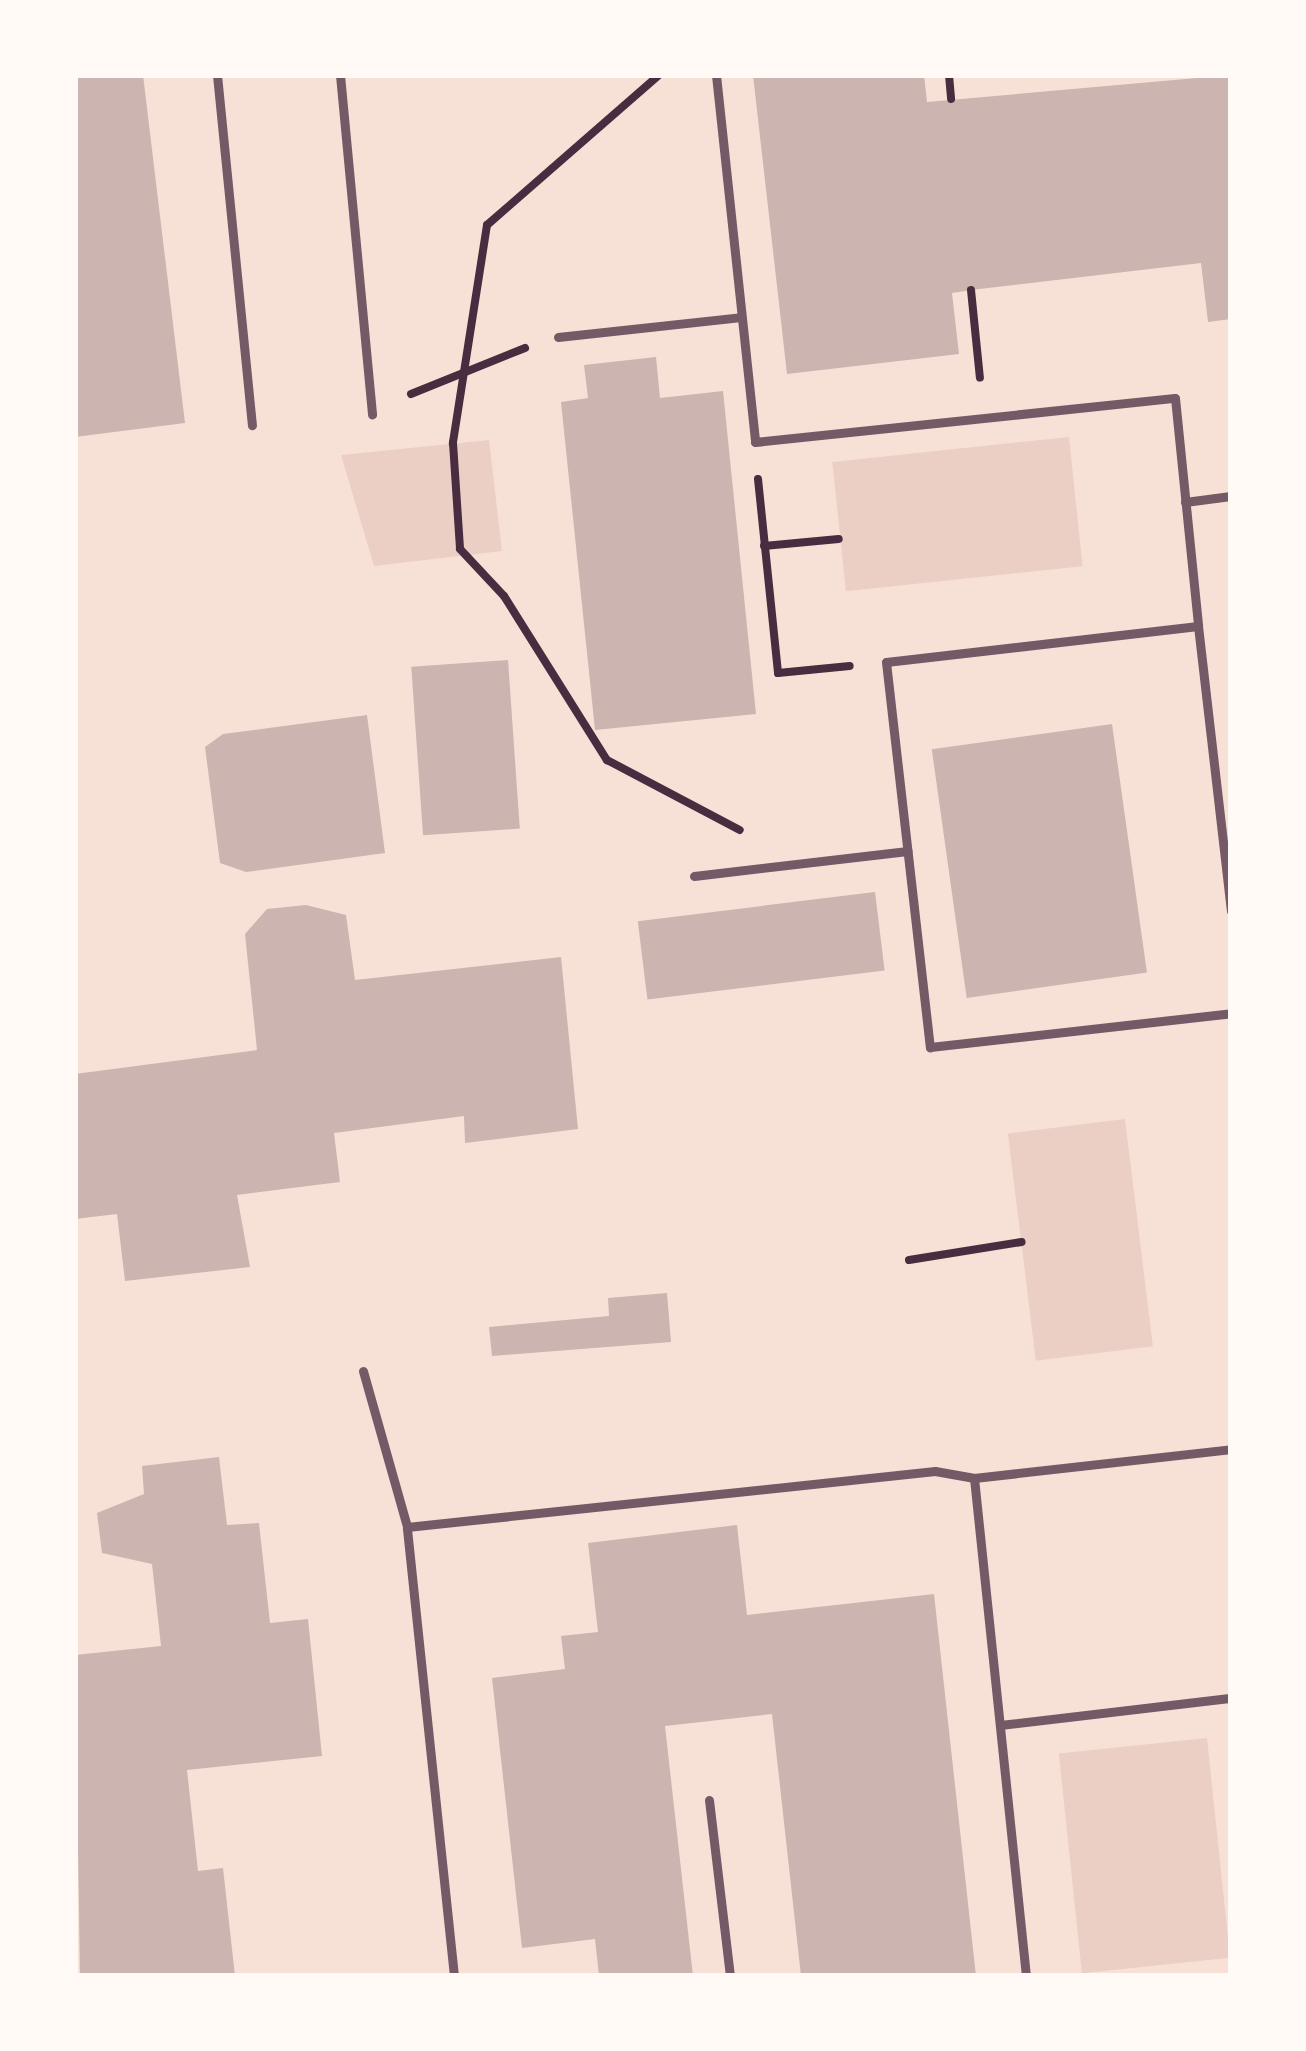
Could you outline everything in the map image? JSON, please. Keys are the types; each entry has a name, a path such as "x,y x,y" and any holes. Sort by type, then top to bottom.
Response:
{"lane":[{"path":"217,75 252,425"},
{"path":"340,75 372,414"},
{"path":"716,75 755,442 1174,398 1231,910"},
{"path":"558,337 742,317"},
{"path":"1185,502 1231,496"},
{"path":"1198,626 886,662 931,1047 1231,1013"},
{"path":"694,876 908,851"},
{"path":"363,1371 407,1527 454,1976"},
{"path":"407,1527 935,1472 974,1478 1231,1449"},
{"path":"974,1478 1025,1976"},
{"path":"1000,1725 1231,1698"},
{"path":"709,1800 730,1976"}],"path":[{"path":"659,75 487,224 453,443 460,549 504,596 607,760 804,863"},
{"path":"949,75 951,99"},
{"path":"971,290 984,418"},
{"path":"372,414 465,368 558,337"},
{"path":"755,442 778,673 886,662"},
{"path":"764,546 839,539"},
{"path":"909,1260 1022,1242"}],"shaded area":[{"path":"1069,437 1083,566 846,591 832,462"},
{"path":"489,440 502,551 374,566 341,455"},
{"path":"1125,1119 1153,1346 1036,1361 1008,1133"},
{"path":"1207,1738 1230,1958 1082,1973 1059,1754"}],"building":[{"path":"75,75 143,75 185,423 75,437"},
{"path":"753,75 924,75 927,102 1231,75 1231,319 1208,322 1201,263 971,290 952,293 959,354 787,374"},
{"path":"656,357 660,398 723,391 756,714 595,730 561,402 588,398 584,365"},
{"path":"508,660 520,829 423,835 411,667"},
{"path":"367,715 385,853 246,872 220,863 205,747 223,734"},
{"path":"1112,724 1147,973 967,998 932,749"},
{"path":"875,892 885,970 647,1000 638,921"},
{"path":"306,905 346,915 355,980 561,957 578,1129 465,1143 464,1116 334,1133 340,1182 237,1195 250,1267 125,1281 117,1214 75,1219 75,1074 257,1050 245,934 267,909"},
{"path":"667,1293 671,1342 492,1356 489,1327 609,1316 608,1298"},
{"path":"219,1457 227,1525 259,1523 270,1623 308,1619 322,1756 187,1770 198,1871 223,1868 235,1976 80,1976 75,1655 161,1646 152,1564 102,1553 97,1513 144,1494 142,1466"},
{"path":"737,1525 747,1615 934,1594 976,1976 801,1976 772,1714 665,1726 693,1976 599,1976 595,1939 522,1948 492,1678 565,1669 561,1636 598,1632 588,1543"}]}
